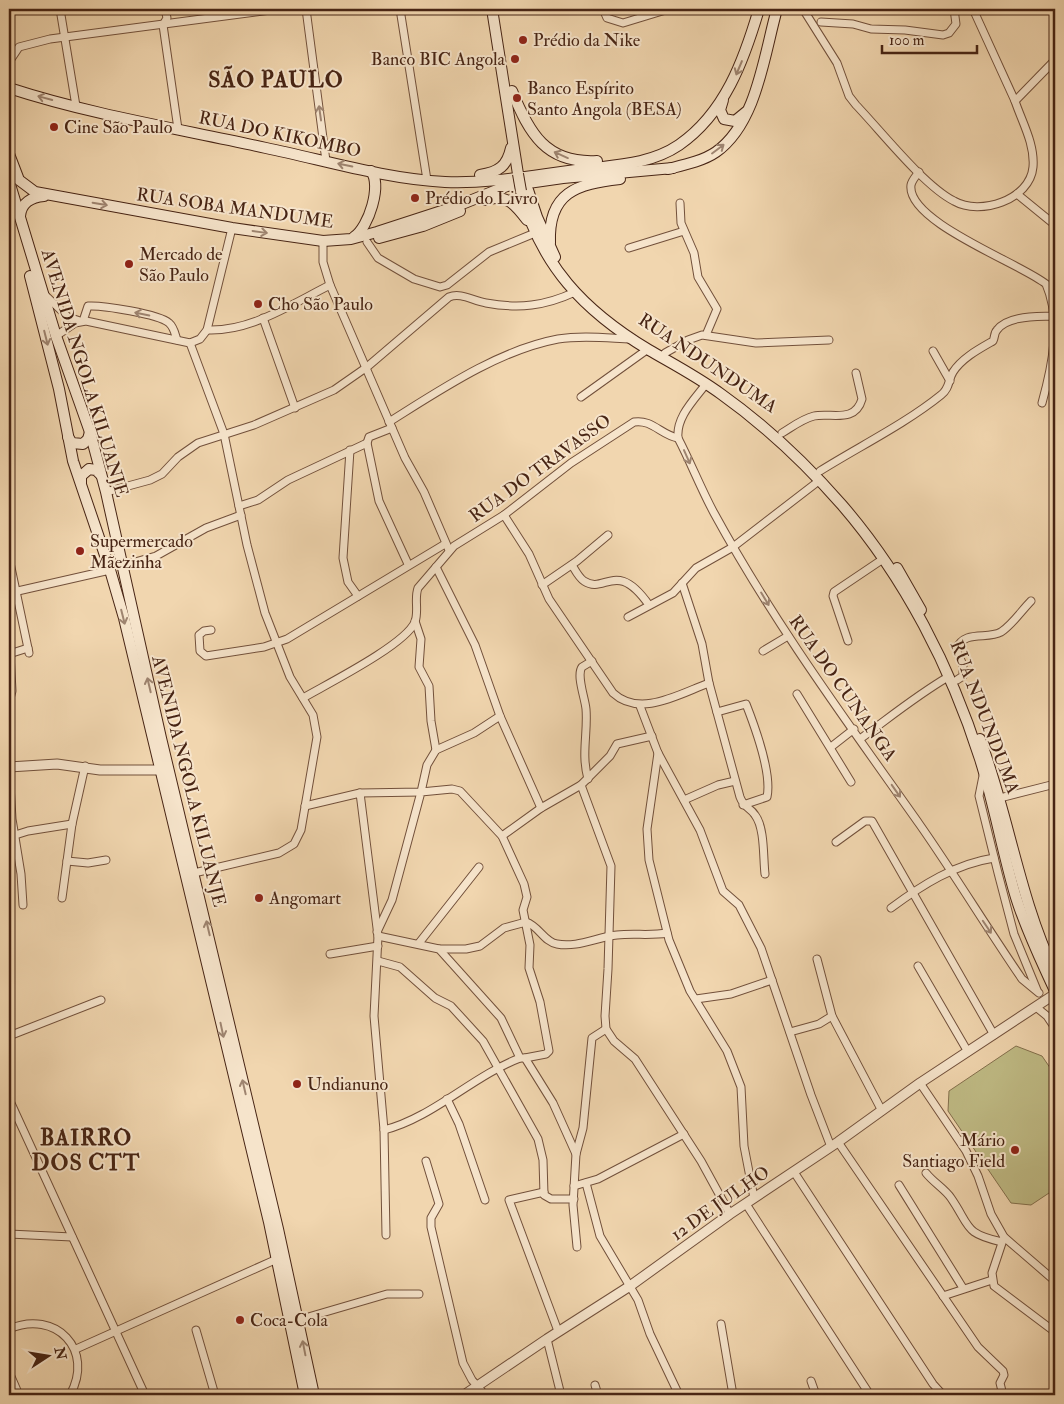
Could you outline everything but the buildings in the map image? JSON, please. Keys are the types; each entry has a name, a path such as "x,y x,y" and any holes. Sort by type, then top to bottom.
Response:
{"main road":[{"name":"RUA NDUNDUMA","path":"492,9 513,143 521,173"},
{"name":"RUA NDUNDUMA","path":"498,9 512,91 521,173 534,230 547,250 584,292 619,322 724,389 782,433 861,519 893,562 931,626 1000,798 1026,900 1037,934 1055,970"},
{"path":"747,112 735,120 724,119 720,110 723,99 744,56 760,9"},
{"path":"777,9 757,83 747,112 737,132 715,153 673,168 640,176 585,184 565,194 551,217 547,250 557,272 576,292 632,340 706,384 774,435 820,476 883,559 952,678 984,773 1016,897 1055,993"},
{"name":"RUA DO KIKOMBO","path":"11,90 371,171 444,182 506,179 648,159 677,146 696,130 716,108"},
{"path":"512,91 524,121 539,142 563,157 583,162 635,156 671,144 693,128 716,108 723,99"},
{"path":"427,180 496,171 506,163 513,143"},
{"path":"9,154 19,180 34,192 52,196"},
{"name":"RUA SOBA MANDUME","path":"52,196 232,228 323,241 381,235 508,186 563,178 673,168"},
{"path":"351,239 360,233 368,221 376,182 371,171"},
{"path":"381,235 371,223 380,180 389,174"},
{"name":"AVENIDA NGOLA KILUANJE","path":"9,181 40,286 90,432 102,475 121,566 314,1395"},
{"name":"RUA NDUNDUMA","path":"524,190 547,250"},
{"path":"20,219 21,209 30,200 52,196"},
{"path":"335,240 347,243 367,242 381,235 437,221 496,197 514,202 534,230"},
{"name":"AVENIDA NGOLA KILUANJE","path":"9,206 40,313 59,389 68,437 110,570 160,770 277,1260 305,1395"},
{"path":"68,437 72,443 80,445 88,439 90,432"},
{"path":"81,483 83,473 89,469 96,470 102,475"}],"street":[{"path":"60,9 76,106"},
{"path":"165,9 167,18 163,24 178,129"},
{"path":"9,62 16,50 24,45 64,37 246,11 278,9"},
{"path":"306,9 326,161"},
{"path":"400,9 427,180"},
{"path":"604,9 607,18 623,23 669,9"},
{"path":"803,9 836,63 849,96 919,172 946,197 964,205 975,207 996,204 1017,194 1030,179 1033,158 1031,144 1015,101 973,9"},
{"path":"822,22 847,23 871,29 905,30 943,35 949,33 956,24 954,9"},
{"path":"1015,101 1055,60"},
{"path":"919,172 911,186 918,203 955,235 1040,280 1049,292 1054,316 1051,373 1042,403"},
{"path":"1017,194 1055,225"},
{"path":"680,203 680,217 694,253 698,277 717,309 706,335"},
{"path":"40,286 68,317 82,322 190,343 200,339 207,330 232,228"},
{"path":"367,242 378,258 414,279 440,287 447,285 489,252 534,230"},
{"path":"629,248 684,231"},
{"path":"303,698 399,641 415,621 418,607 417,590 436,567 447,547 330,285 323,262 323,241"},
{"path":"207,330 236,328 263,318 330,285"},
{"path":"447,285 452,295"},
{"path":"106,492 158,477 189,448 224,434 254,425 334,390 367,366 436,306 452,295 456,294 483,303 517,307 552,303 576,292"},
{"path":"82,322 88,306 119,309 166,320 173,327 177,340"},
{"path":"628,617 673,593 703,563 733,547 820,476 943,394 960,363 993,341 995,332 1005,323 1014,320 1054,316"},
{"path":"263,318 294,408"},
{"path":"56,336 70,325 82,322"},
{"path":"665,353 688,340 706,335 756,343 829,340"},
{"path":"408,564 379,501 367,443 368,437 391,425 486,365 539,344 578,337 632,340"},
{"path":"190,343 224,434 254,571 277,644 290,677 313,716 317,737 301,830 290,848 279,853 194,873"},
{"path":"581,397 648,349"},
{"path":"933,352 950,381"},
{"path":"782,433 816,415 842,417 854,411 862,399 856,373"},
{"path":"678,438 680,421 706,384"},
{"name":"RUA DO TRAVASSO","path":"211,630 204,631 199,636 200,651 206,656 277,644 337,611 408,564 447,547 504,515 571,463 634,422 646,421 667,435 678,438"},
{"name":"RUA DO CUNANGA","path":"678,438 713,512 788,636 829,697 854,729 1022,979 1039,993"},
{"path":"239,506 258,500 288,480 367,443"},
{"path":"350,450 343,558 348,582 358,596"},
{"path":"121,566 156,556 206,528 241,515"},
{"path":"504,515 529,554 549,599 613,693 625,702 640,706 667,699 709,683"},
{"path":"542,585 572,565 608,535"},
{"path":"9,558 12,593 29,651 10,654 12,691 9,702"},
{"path":"848,641 836,606 834,592 883,559"},
{"path":"572,565 583,580 588,582 597,583 617,579 629,583 637,588 649,605"},
{"path":"436,567 475,646 500,716 541,808"},
{"path":"12,593 110,570"},
{"path":"682,583 702,644 709,683 735,781 743,805 756,818 763,843 765,874"},
{"path":"860,739 900,710 912,698 952,678 963,676 964,671 956,649 958,644 966,638 1003,631 1031,601"},
{"path":"415,621 420,639 419,667 429,686 430,721 436,750"},
{"path":"763,651 788,636"},
{"path":"588,779 583,750 587,728 586,709 580,669 592,661"},
{"path":"798,694 852,782"},
{"path":"717,712 746,704 762,758 768,788 767,797 743,805"},
{"path":"640,706 658,753 707,845 721,887 742,912 761,948 790,1032 835,1145 978,1347 1003,1371 1004,1375 1000,1383 1003,1395"},
{"path":"378,934 392,900 427,765 436,750 474,734 500,716"},
{"path":"831,747 854,729"},
{"path":"502,836 541,808 581,785 610,756 617,744 652,736"},
{"path":"658,753 646,840 652,875 667,933 690,991 727,1051 741,1087 744,1146 754,1198"},
{"path":"23,905 21,874 12,836 9,767 57,764 85,766 100,770 160,770"},
{"path":"62,898 72,824 85,766"},
{"path":"984,773 979,796 1014,934 1039,993 1045,1002"},
{"path":"684,800 718,785 735,781"},
{"path":"1000,798 1055,784"},
{"path":"581,785 611,866 604,1016 606,1029 614,1041 635,1059 684,1134 730,1214"},
{"path":"305,806 360,793 421,792 452,789 460,791 502,836 526,891 524,910 530,945 529,968 540,1002 549,1051 546,1054 522,1058 498,1066 447,1099 400,1126 384,1130"},
{"path":"360,793 378,934 374,1016 384,1130 386,1235"},
{"path":"836,842 865,821 872,822 994,1035"},
{"path":"12,836 72,824"},
{"path":"891,908 913,892 963,864 994,858"},
{"path":"67,861 88,863 106,860"},
{"path":"419,943 479,867"},
{"path":"378,934 438,948 466,949 480,946 504,928 526,922 535,927 550,942 559,945 581,943 609,936 667,933"},
{"path":"330,954 378,946"},
{"path":"438,948 501,1018 522,1058 552,1102 576,1154"},
{"path":"817,958 832,1016 882,1111"},
{"path":"378,961 400,967 435,998 451,1006 476,1031 538,1138 544,1167 544,1192 548,1199 574,1199"},
{"path":"918,966 968,1052"},
{"path":"696,999 731,994 772,980"},
{"name":"12 DE JULHO","path":"464,1395 558,1331 630,1286 730,1214 835,1145 920,1084 1045,1002 1055,993"},
{"path":"9,1036 101,1000"},
{"path":"1036,1007 1047,1016 1055,1028"},
{"path":"790,1032 819,1024 832,1016"},
{"path":"577,1247 574,1199 576,1154 583,1128 592,1038 606,1029"},
{"path":"920,1084 966,1151 1003,1239 1055,1281"},
{"path":"9,1099 145,1395"},
{"path":"447,1099 459,1124 484,1200"},
{"path":"574,1186 586,1183 624,1166 684,1134"},
{"path":"426,1161 439,1204 430,1218 431,1227 456,1338 463,1363 485,1395"},
{"path":"794,1172 933,1384 943,1395"},
{"path":"926,1173 950,1197 965,1224 975,1234 1003,1239"},
{"path":"586,1183 600,1236 630,1286 679,1395"},
{"path":"899,1185 963,1288"},
{"path":"544,1192 510,1200 558,1331"},
{"path":"746,1204 867,1395"},
{"path":"9,1234 72,1237"},
{"path":"1003,1239 992,1280 997,1290 1055,1332"},
{"path":"76,1349 277,1260"},
{"path":"943,1296 992,1280"},
{"path":"298,1320 387,1294 419,1294"},
{"path":"9,1329 27,1323 46,1325 55,1329 76,1349 79,1374 70,1395"},
{"path":"721,1324 733,1395"},
{"path":"196,1330 215,1395"},
{"path":"547,1339 561,1395"},
{"path":"9,1372 19,1395"},
{"path":"811,1381 816,1395"},
{"path":"595,1385 598,1395"}],"shaded area":[{"name":"Mário Santiago Field","path":"1016,1046 1042,1056 1055,1075 1055,1189 1031,1205 1011,1203 948,1111 949,1091"}],"place":[{"name":"Prédio da Nike","path":"523,40"},
{"name":"Banco BIC Angola","path":"515,59"},
{"name":"Banco Espírito Santo Angola (BESA)","path":"517,98"},
{"name":"Cine São Paulo","path":"54,127"},
{"name":"Prédio do Livro","path":"415,198"},
{"name":"Mercado de São Paulo","path":"129,264"},
{"name":"Cho São Paulo","path":"258,304"},
{"name":"Supermercado Mãezinha","path":"80,551"},
{"name":"Angomart","path":"259,898"},
{"name":"Undianuno","path":"297,1084"},
{"name":"Mário Santiago Field","path":"1015,1150"},
{"name":"Coca-Cola","path":"240,1320"}],"district":[{"name":"SÃO PAULO","path":"276,79"},
{"name":"BAIRRO DOS CTT","path":"86,1150"}]}
